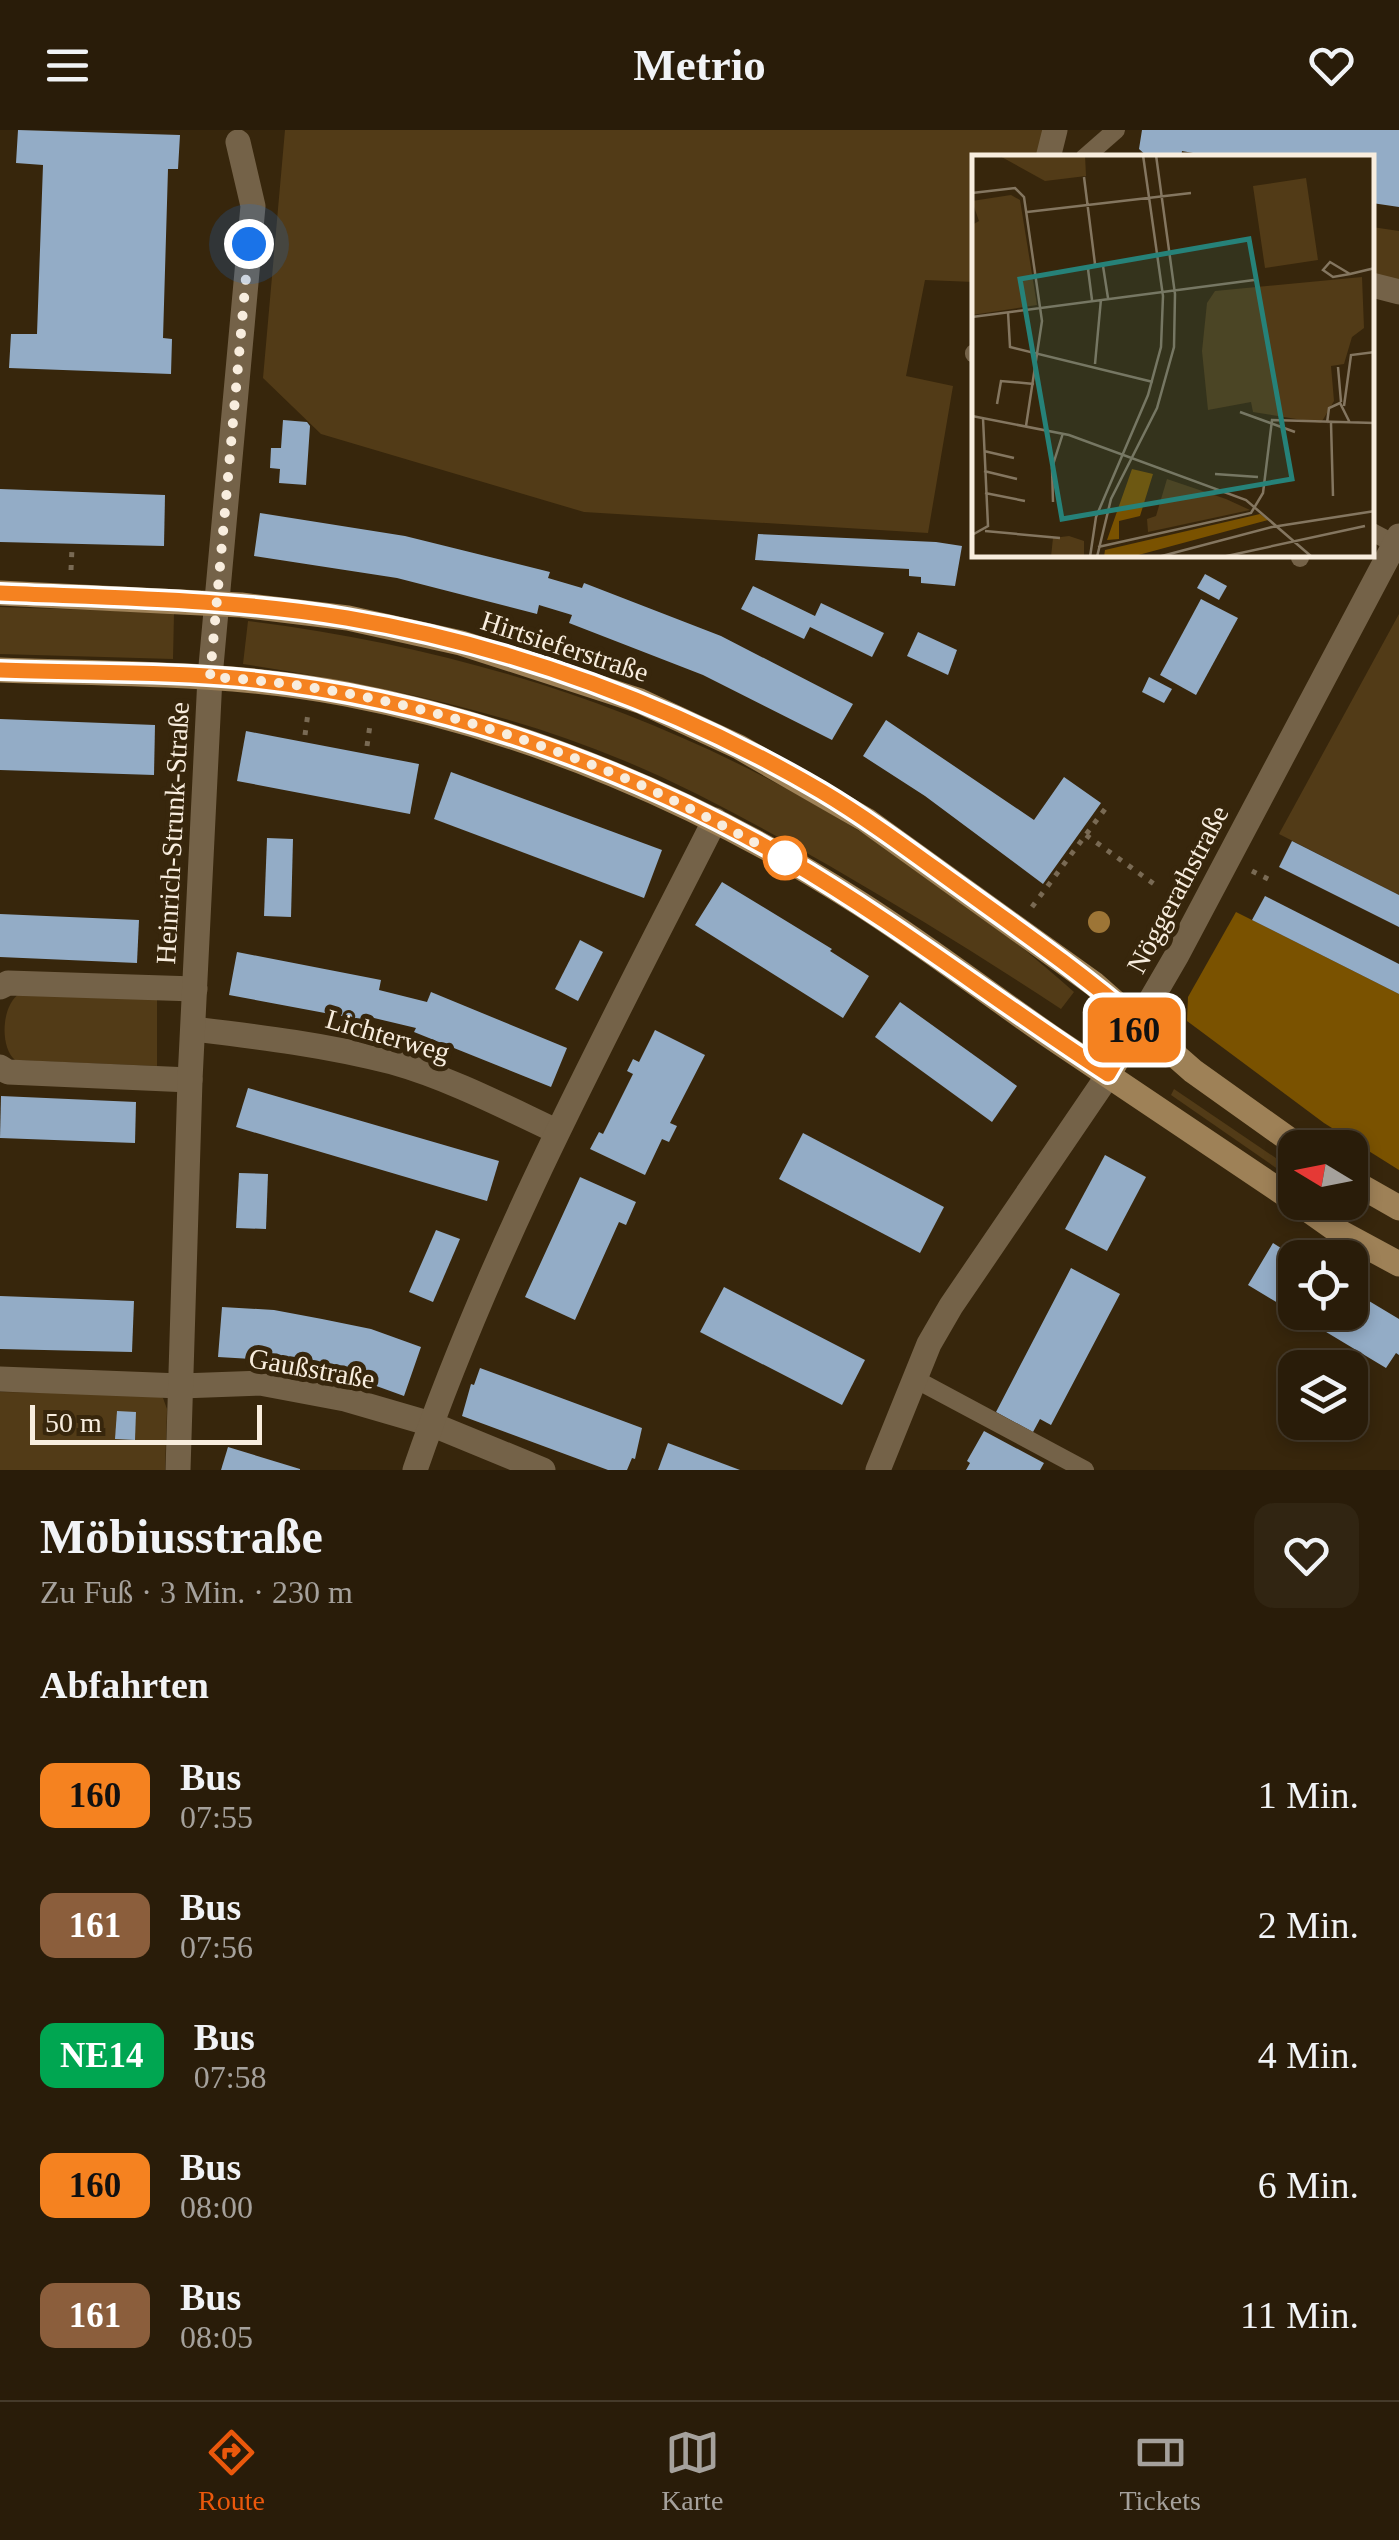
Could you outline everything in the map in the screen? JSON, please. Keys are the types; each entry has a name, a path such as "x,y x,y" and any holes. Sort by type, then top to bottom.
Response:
{"main road":[{"name":"Hirtsieferstraße","path":"0,593 216,604 348,618 461,643 640,701 739,747 866,820 1094,984 1193,1072 1278,1132"},
{"path":"0,670 210,677 344,694 444,716 622,777 715,820 860,904 1278,1190"},
{"name":"Nöggerathstraße","path":"1108,1074 1138,1022"},
{"path":"1368,1190 1399,1208"},
{"path":"1323,1220 1399,1264"}],"street":[{"path":"1049,155 1054,130"},
{"name":"Heinrich-Strunk-Straße","path":"178,1470 190,1080 210,677 253,206 238,142"},
{"path":"1374,286 1399,292"},
{"name":"Nöggerathstraße","path":"1138,1022 1177,956 1397,540"},
{"path":"415,1470 430,1424 556,1132 715,820"},
{"path":"0,988 8,983 195,988"},
{"name":"Lichterweg","path":"194,1028 304,1043 394,1063 478,1094 556,1132"},
{"path":"0,1067 8,1072 190,1080"},
{"name":"Nöggerathstraße","path":"878,1470 929,1344 951,1306 1108,1074"},
{"name":"Gaußstraße","path":"0,1379 181,1386 260,1384 345,1400 430,1424 542,1470"}],"lane":[{"path":"1087,155 1116,130"},
{"path":"916,1378 1085,1470"}],"path":[{"path":"71,574 72,548"},
{"path":"1032,907 1108,805"},
{"path":"1086,836 1154,884"},
{"path":"1255,872 1272,881"}],"shaded area":[{"path":"285,130 1052,130 1045,155 972,155 972,282 925,280 906,376 953,386 928,533 584,512 321,434 263,378"},
{"path":"1374,227 1399,231 1399,290 1374,284"},
{"path":"0,607 174,613 173,659 0,654"},
{"path":"1399,614 1399,895 1279,834"},
{"path":"248,621 365,640 478,666 586,700 690,741 791,791 888,849 982,916 1074,992 1061,1009 828,865 703,797 625,761 485,713 340,680 243,664"},
{"path":"1236,912 1399,994 1399,1170 1368,1151 1368,1130 1335,1130 1187,1021 1188,997"},
{"path":"19,994 157,997 157,1066 15,1060 7,1046 5,1027 9,1008"},
{"path":"1174,1089 1278,1159 1278,1169 1171,1095"},
{"path":"0,1392 155,1394 163,1398 167,1409 165,1470 0,1470"}],"building":[{"path":"18,130 180,135 178,169 168,169 163,338 172,339 171,374 9,368 11,334 37,334 43,165 16,163"},
{"path":"1142,130 1399,130 1399,207 1374,203 1374,155 1204,155 1182,151 1181,155 1146,155 1139,149"},
{"path":"283,420 307,422 310,426 306,485 279,483 280,469 270,468 271,448 281,448"},
{"path":"0,489 165,495 164,546 0,542"},
{"path":"260,513 405,536 550,572 548,578 582,588 584,583 721,636 853,704 832,740 703,675 569,623 572,615 539,605 537,614 397,578 254,556"},
{"path":"758,534 962,546 955,586 921,583 921,577 909,576 909,569 755,560"},
{"path":"1205,574 1227,586 1219,600 1197,588"},
{"path":"753,586 815,616 821,603 884,633 872,657 810,627 804,639 741,609"},
{"path":"1201,599 1238,618 1196,695 1160,675"},
{"path":"918,632 957,650 948,675 907,656"},
{"path":"1149,677 1172,689 1164,703 1142,692"},
{"path":"0,719 155,725 154,775 0,770"},
{"path":"886,720 1034,820 1064,777 1101,803 1043,884 925,796 863,756"},
{"path":"246,731 419,764 410,814 237,781"},
{"path":"451,772 662,850 644,898 434,819"},
{"path":"267,838 293,839 291,917 264,916"},
{"path":"1292,841 1399,895 1399,927 1279,867"},
{"path":"722,882 869,976 843,1018 695,925"},
{"path":"1265,896 1399,964 1399,994 1252,920"},
{"path":"0,914 139,920 137,963 0,957"},
{"path":"580,940 603,952 578,1001 555,989"},
{"path":"237,952 381,980 379,990 427,1002 431,992 567,1048 551,1087 414,1032 416,1028 229,995"},
{"path":"900,1002 1017,1086 992,1122 875,1037"},
{"path":"655,1030 705,1055 670,1123 677,1126 669,1142 662,1139 645,1175 590,1149 599,1132 603,1134 633,1074 627,1071 633,1059 639,1062"},
{"path":"248,1088 499,1161 487,1201 236,1127"},
{"path":"1,1096 136,1102 135,1143 0,1138"},
{"path":"803,1133 944,1207 920,1253 779,1179"},
{"path":"1105,1155 1146,1177 1107,1251 1065,1229"},
{"path":"239,1173 268,1174 266,1229 236,1228"},
{"path":"580,1177 636,1202 626,1225 619,1222 575,1320 525,1297"},
{"path":"436,1230 460,1239 433,1302 409,1292"},
{"path":"1273,1243 1278,1246 1278,1303 1248,1285"},
{"path":"1071,1268 1120,1294 1051,1425 1040,1419 1033,1432 996,1412"},
{"path":"724,1287 865,1360 842,1405 700,1332"},
{"path":"0,1296 134,1301 132,1352 0,1349"},
{"path":"1368,1300 1399,1319 1399,1355 1396,1353 1386,1368 1368,1357 1368,1350 1356,1350 1323,1330 1368,1330"},
{"path":"222,1307 274,1310 322,1319 371,1329 421,1347 404,1396 357,1379 311,1369 267,1360 218,1357"},
{"path":"480,1368 642,1428 635,1459 632,1458 627,1470 608,1470 462,1416"},
{"path":"117,1411 136,1412 135,1440 115,1439"},
{"path":"984,1431 1044,1463 1040,1470 966,1470"},
{"path":"668,1443 740,1470 658,1470"},
{"path":"228,1447 300,1469 300,1470 221,1470"}],"bus line":[{"name":"160","path":"0,593 240,605 348,618 461,643 640,701 739,747 866,820 1094,984 1138,1022 1108,1074 860,904 784,858 715,820 622,777 525,741 444,716 344,694 236,678 0,670"}],"route":[{"path":"249,244 210,677 344,694 444,716 525,741 622,777 785,858"}]}
